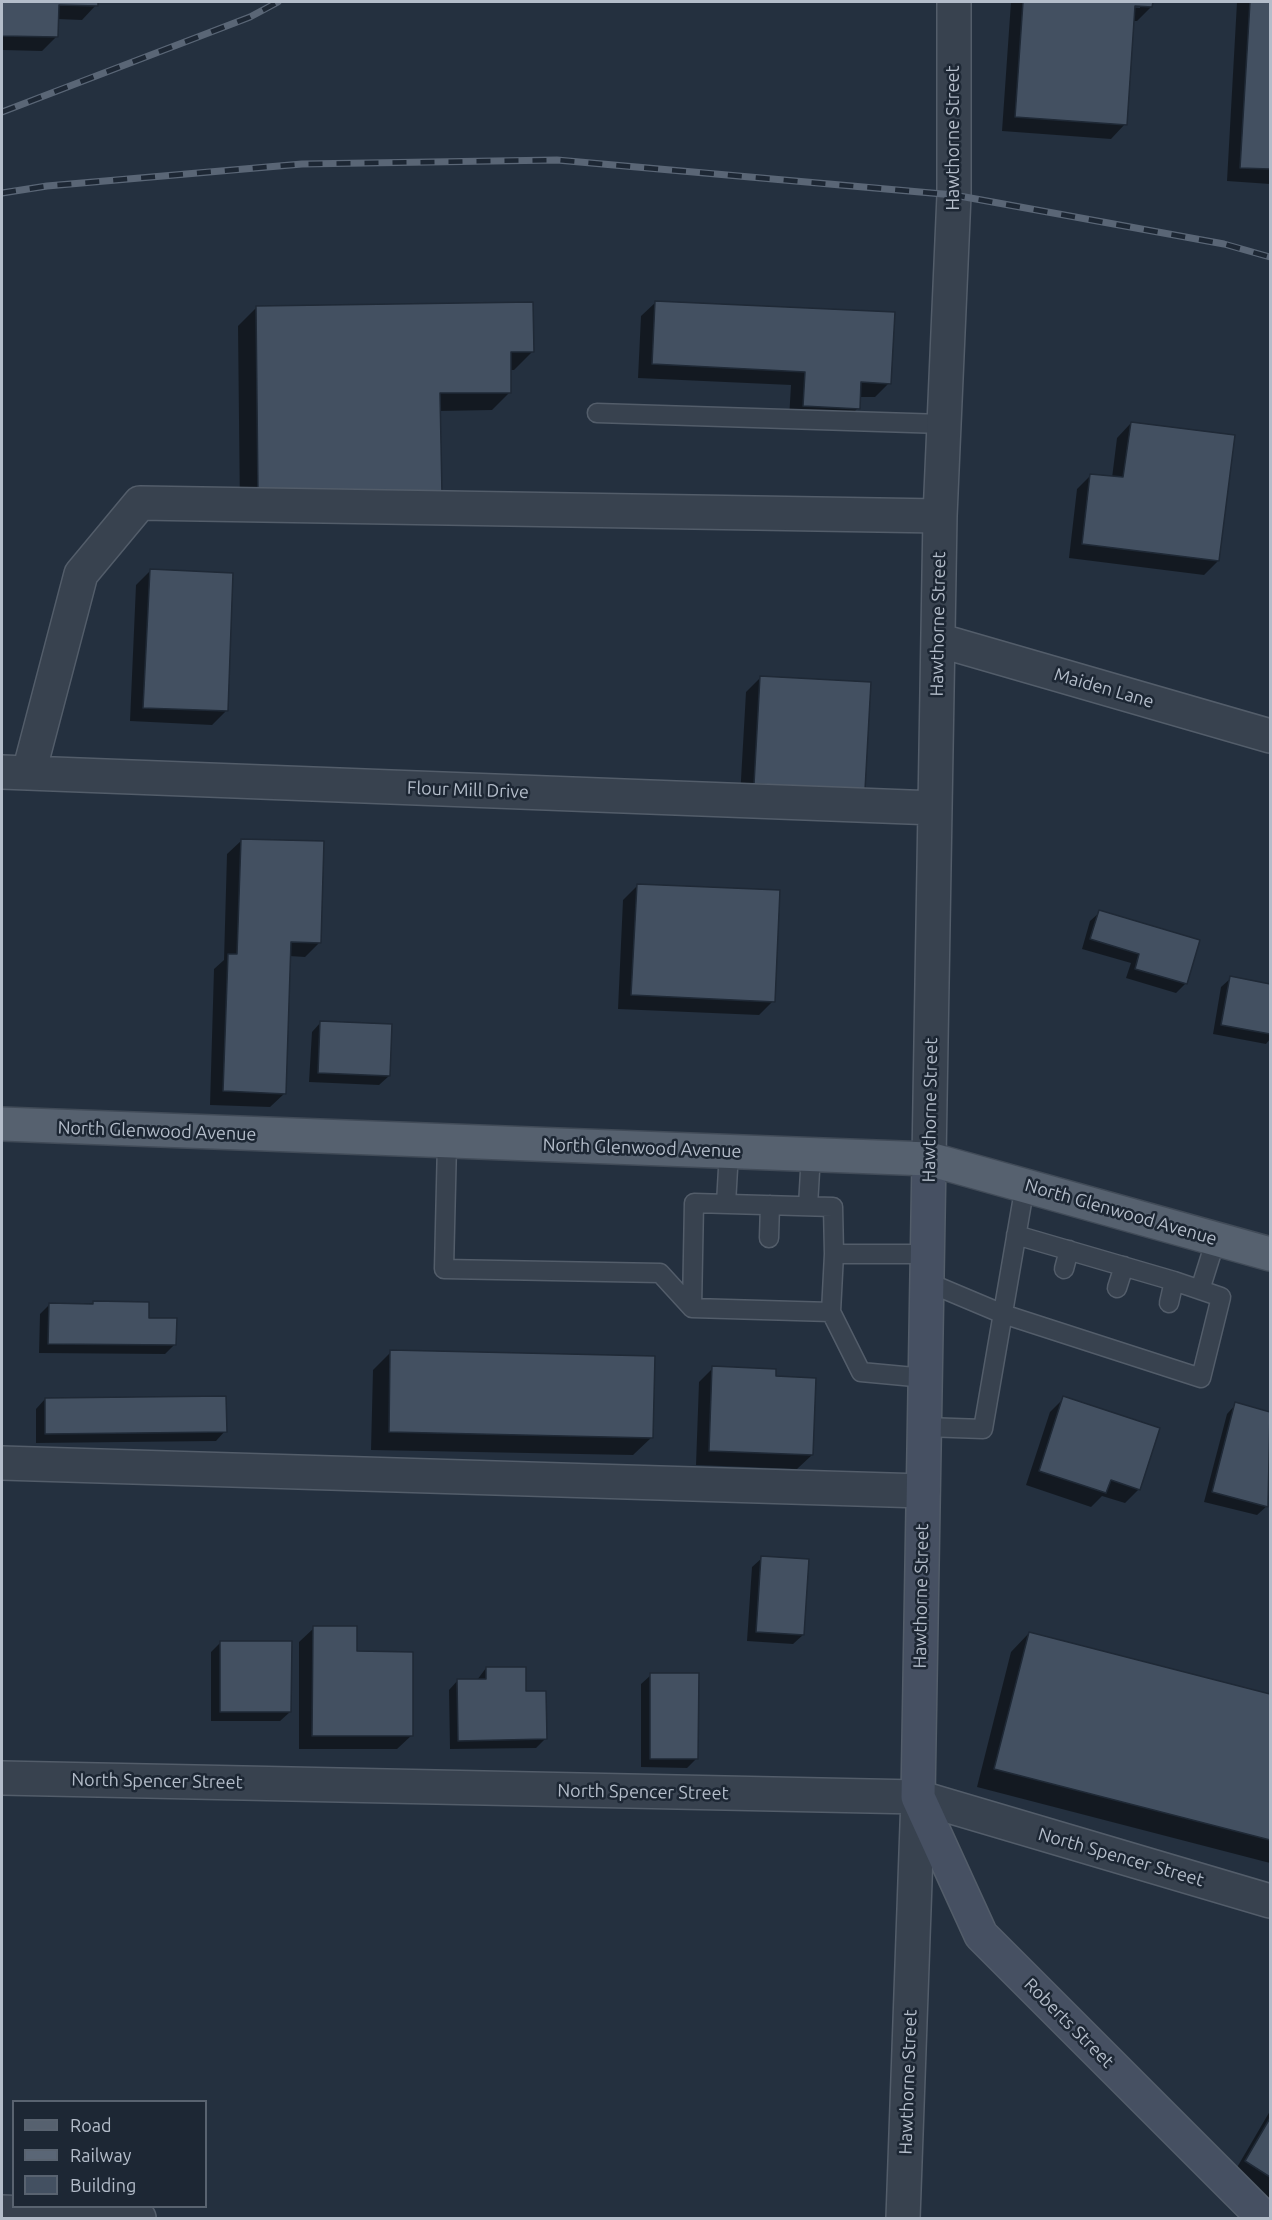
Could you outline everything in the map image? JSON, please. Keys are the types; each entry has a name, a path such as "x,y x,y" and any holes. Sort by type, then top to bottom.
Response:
{"main road":[{"name":"North Glenwood Avenue","path":"2,1124 447,1143 929,1159 1270,1254"}],"street":[{"name":"Hawthorne Street","path":"903,2218 918,1797 940,516 954,195 954,2"},
{"path":"15,772 81,574 140,503 940,516"},
{"name":"Maiden Lane","path":"938,640 1270,736"},
{"name":"Flour Mill Drive","path":"15,772 935,808"},
{"path":"2,1463 923,1491"},
{"name":"North Spencer Street","path":"2,1778 918,1797 1270,1901"},
{"name":"Roberts Street","path":"918,1797 981,1935 1264,2218"},
{"path":"2,2211 140,2218"}],"lane":[{"path":"597,413 943,424"},
{"path":"447,1143 444,1269 660,1273 692,1308"},
{"path":"726,1204 729,1151"},
{"path":"808,1206 810,1154"},
{"path":"924,1427 983,1429 1025,1185"},
{"path":"692,1308 694,1203 833,1207 834,1254 831,1312 861,1372 925,1378"},
{"path":"769,1238 770,1205"},
{"path":"834,1254 927,1268 1003,1314 1102,1340 1157,1358 1201,1378 1221,1297 1016,1235"},
{"path":"1200,1290 1216,1239"},
{"path":"1064,1269 1068,1250"},
{"path":"1117,1288 1124,1266"},
{"path":"1169,1303 1174,1281"},
{"path":"692,1308 767,1301 831,1312"}],"building":[{"path":"2,2 98,2 98,6 59,5 58,37 2,36"},
{"path":"1023,2 1153,2 1152,7 1135,6 1127,125 1015,117"},
{"path":"1250,2 1270,2 1270,169 1240,168"},
{"path":"655,301 895,312 891,384 861,382 860,409 803,406 805,372 652,364"},
{"path":"533,302 534,352 511,352 511,393 440,393 442,494 258,496 256,306"},
{"path":"1131,422 1235,435 1219,561 1082,544 1090,474 1123,477"},
{"path":"150,569 233,573 228,711 143,708"},
{"path":"760,676 871,682 865,790 754,784"},
{"path":"241,839 324,841 321,943 291,942 286,1094 223,1091 228,954 237,954"},
{"path":"637,884 780,890 775,1002 631,995"},
{"path":"1099,910 1200,940 1187,984 1135,969 1139,954 1090,939"},
{"path":"1230,976 1270,984 1270,1034 1221,1025"},
{"path":"320,1021 392,1024 390,1076 318,1073"},
{"path":"93,1301 149,1302 149,1318 177,1318 176,1345 48,1344 49,1303 93,1304"},
{"path":"390,1350 655,1356 653,1438 389,1432"},
{"path":"712,1366 776,1369 776,1376 816,1378 813,1455 709,1451"},
{"path":"226,1396 227,1432 45,1434 45,1398"},
{"path":"1063,1396 1160,1428 1140,1490 1111,1480 1106,1493 1039,1471"},
{"path":"1235,1402 1270,1412 1268,1507 1212,1492"},
{"path":"761,1556 809,1559 804,1635 756,1632"},
{"path":"313,1626 357,1626 357,1651 413,1652 413,1736 312,1736"},
{"path":"1029,1632 1270,1694 1270,1840 994,1769"},
{"path":"220,1641 292,1641 291,1712 220,1712"},
{"path":"486,1667 526,1667 526,1691 546,1691 547,1739 458,1741 457,1679 486,1679"},
{"path":"650,1673 699,1673 698,1759 650,1759"},
{"path":"1270,2118 1270,2177 1245,2161"}],"railway":[{"path":"2,112 250,17 278,2"},
{"path":"2,193 47,186 302,164 557,160 954,195 1224,244 1270,257"}]}
